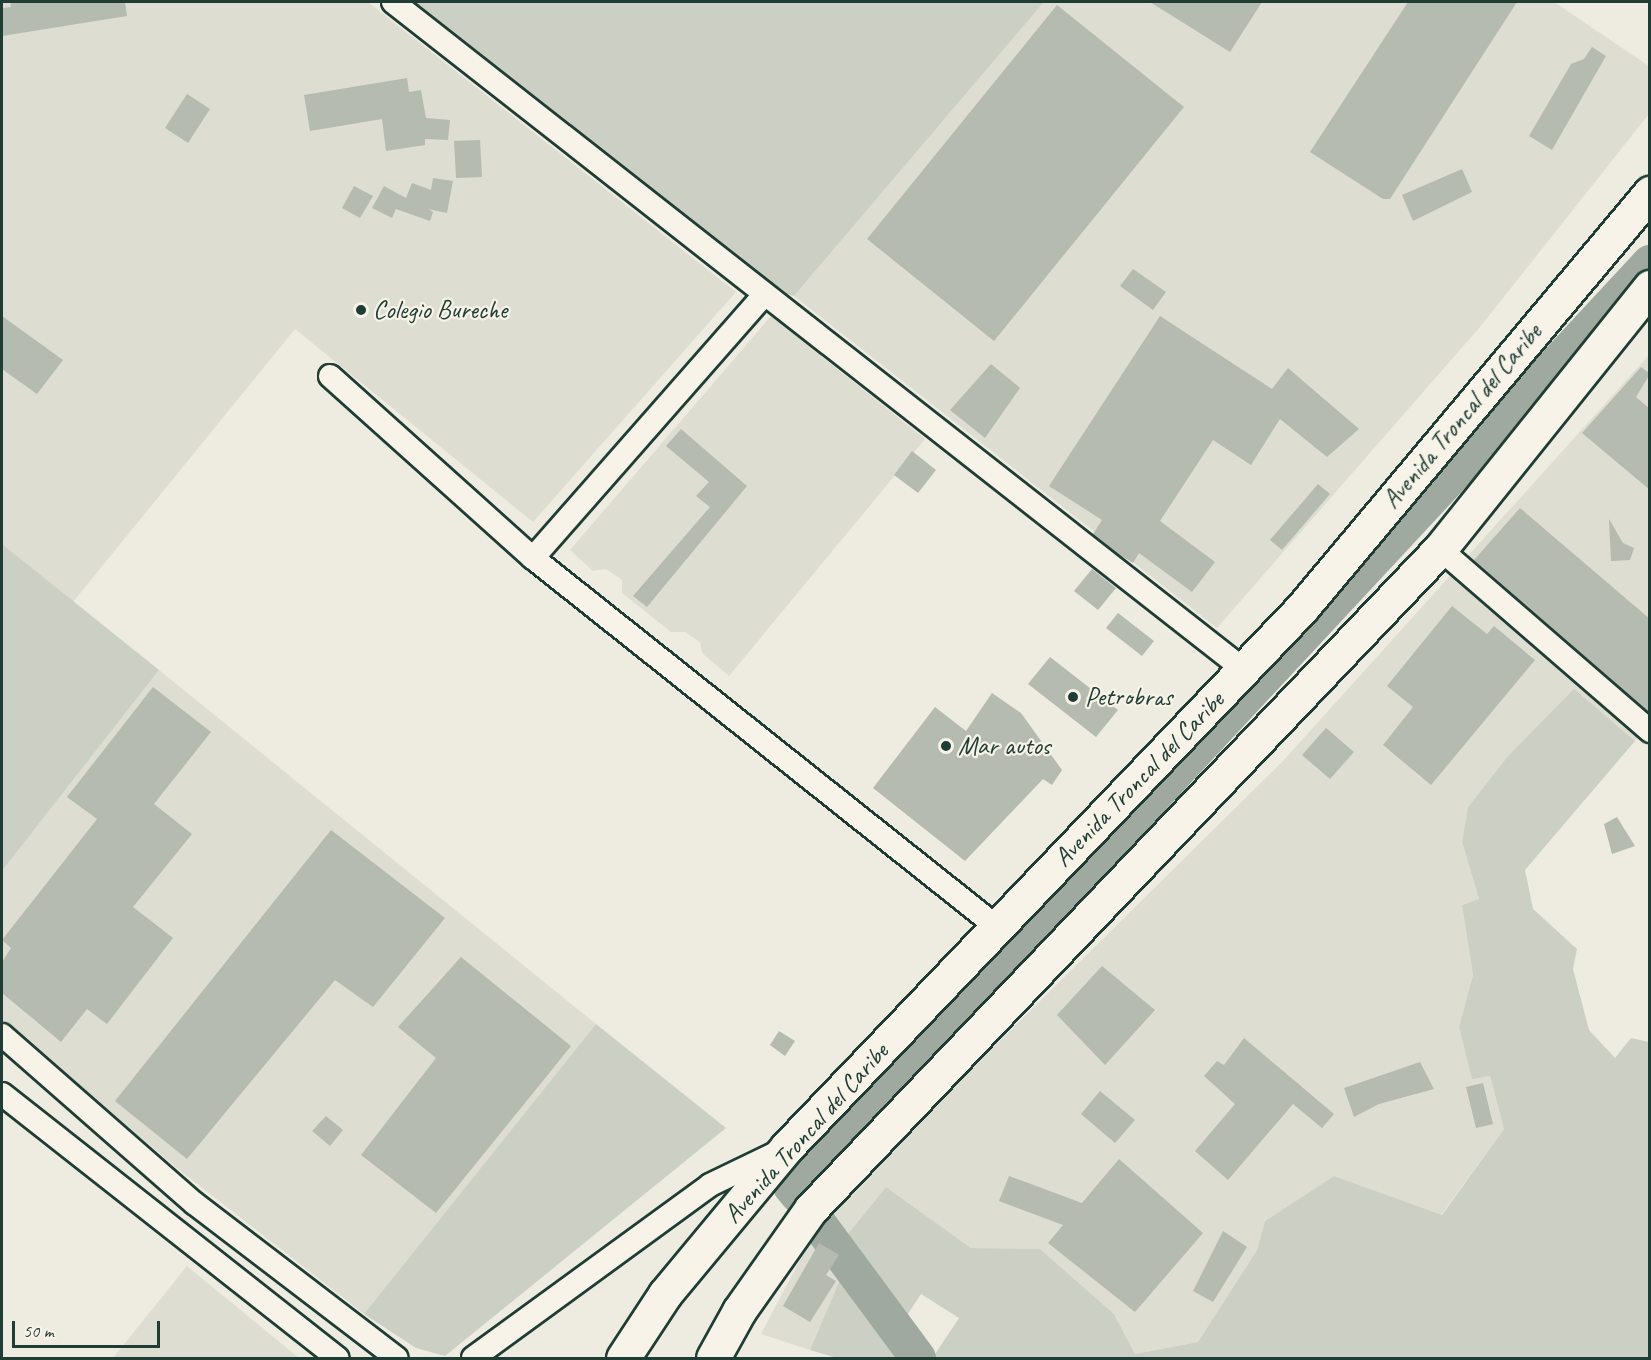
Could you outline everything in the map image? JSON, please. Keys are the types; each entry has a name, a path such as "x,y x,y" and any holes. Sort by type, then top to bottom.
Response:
{"highway":[{"name":"Avenida Troncal del Caribe","path":"623,1359 665,1294 787,1147 1302,608 1650,193"},
{"path":"713,1359 739,1311 811,1209 1440,549 1650,287"}],"street":[{"path":"393,2 1243,669"},
{"path":"533,558 765,294"},
{"path":"330,376 533,558 998,927"},
{"path":"1440,549 1650,732"},
{"path":"2,1035 194,1203 386,1356"},
{"path":"2,1095 338,1359"},
{"path":"473,1359 710,1185 787,1147"}],"shaded area":[{"name":"Colegio Bureche","path":"2,2 368,2 736,292 533,522 295,329 73,602 2,544"},
{"path":"413,2 1044,2 794,296 771,290"},
{"path":"1044,2 1554,2 1649,66 1649,114 1480,327 1217,628 794,296"},
{"path":"771,316 925,439 729,676 702,653 700,642 685,632 671,632 622,593 622,580 606,569 593,571 570,550"},
{"path":"1649,355 1649,737 1642,732 1635,741 1574,690 1508,756 1468,807 1462,843 1479,899 1462,905 1473,975 1459,1027 1472,1078 1490,1076 1504,1129 1441,1215 1334,1176 1265,1221 1257,1250 1198,1342 1135,1354 1114,1314 1040,1249 971,1248 886,1187 843,1240 840,1280 810,1350 761,1334 810,1241 868,1171 1283,761"},
{"path":"2,544 159,670 2,871"},
{"path":"159,670 596,1024 364,1314 183,1173 2,1020 2,871"},
{"path":"1574,689 1635,741 1525,870 1533,909 1577,949 1573,969 1589,1030 1615,1058 1631,1038 1649,1042 1649,1358 837,1358 810,1350 840,1280 843,1240 886,1187 971,1248 1040,1249 1114,1314 1135,1354 1198,1342 1257,1250 1265,1221 1334,1176 1442,1215 1504,1129 1490,1076 1472,1079 1459,1027 1473,975 1462,905 1479,899 1462,842 1468,807 1508,756","holes":["921,1294 959,1318 933,1357 896,1332"]},
{"path":"596,1024 726,1128 445,1356 416,1348 364,1314"},
{"path":"187,1266 299,1358 113,1358"}],"building":[{"path":"10,2 125,2 127,16 2,36 2,8 11,7"},
{"path":"1150,2 1262,2 1230,52"},
{"path":"1408,2 1517,2 1390,199 1383,199 1310,152"},
{"path":"1057,5 1184,107 994,341 867,239"},
{"path":"1592,47 1606,56 1552,150 1529,136 1571,64 1584,59"},
{"path":"407,78 409,92 421,90 426,118 450,120 448,140 425,139 425,145 386,151 382,119 310,131 304,95"},
{"path":"187,94 210,109 188,143 165,128"},
{"path":"480,140 482,177 456,178 454,141"},
{"path":"1462,169 1472,192 1413,221 1402,195"},
{"path":"433,178 453,181 447,213 428,209 433,212 430,221 396,209 392,218 372,208 384,186 406,198 412,183 431,190"},
{"path":"354,186 373,196 360,218 342,208"},
{"path":"1133,269 1166,292 1153,310 1120,286"},
{"path":"2,316 63,360 37,394 2,369"},
{"path":"1160,316 1272,389 1288,368 1359,429 1327,457 1280,419 1251,465 1213,440 1160,521 1215,562 1192,592 1139,553 1133,563 1115,552 1093,534 1102,520 1049,486"},
{"path":"991,364 1020,388 985,438 950,410"},
{"path":"1641,367 1650,374 1636,397 1650,409 1650,490 1582,433"},
{"path":"681,429 747,486 647,607 633,596 710,507 696,496 709,482 666,446"},
{"path":"912,451 936,470 918,493 894,475"},
{"path":"1318,484 1330,494 1282,550 1270,540"},
{"path":"1520,508 1650,619 1650,713 1474,560"},
{"path":"1609,519 1623,543 1634,548 1630,560 1611,561"},
{"path":"1092,569 1116,588 1098,610 1074,591"},
{"path":"1452,606 1487,634 1494,626 1535,660 1431,785 1383,745 1413,707 1387,686"},
{"name":"Petrobras","path":"1118,613 1154,641 1142,656 1106,628"},
{"name":"Petrobras","path":"1050,657 1118,710 1096,737 1028,684"},
{"path":"153,687 211,732 154,804 192,834 133,907 173,938 107,1024 87,1009 61,1042 2,993 2,962 11,948 2,940 97,819 67,797"},
{"name":"Mar autos","path":"992,693 1021,713 1062,770 1052,785 1043,779 965,861 873,788 935,707 966,731"},
{"path":"1326,728 1354,752 1330,779 1302,755"},
{"path":"1617,817 1635,846 1612,854 1604,824"},
{"path":"331,830 445,918 373,1007 335,980 187,1159 115,1101"},
{"path":"461,957 571,1046 436,1213 361,1155 436,1058 398,1027"},
{"path":"1102,966 1155,1010 1105,1065 1057,1015"},
{"path":"779,1031 795,1041 785,1056 770,1045"},
{"path":"1244,1038 1334,1114 1322,1128 1293,1104 1228,1180 1195,1151 1235,1104 1204,1076 1217,1061 1224,1065"},
{"path":"1420,1062 1434,1089 1379,1104 1354,1117 1344,1088"},
{"path":"1483,1083 1493,1124 1476,1128 1466,1087"},
{"path":"1100,1091 1135,1120 1115,1143 1081,1114"},
{"path":"326,1116 343,1130 330,1146 312,1131"},
{"path":"1119,1159 1203,1233 1135,1312 1048,1243 1063,1225 999,1201 1009,1176 1082,1203"},
{"path":"1223,1231 1247,1247 1213,1302 1193,1291"},
{"path":"819,1243 839,1255 826,1275 836,1281 810,1322 783,1306"}],"waterway":[{"path":"798,1195 791,1186 1650,263"},
{"path":"821,1227 918,1358"}],"place":[{"name":"Colegio Bureche","path":"361,310"},
{"name":"Petrobras","path":"1073,697"},
{"name":"Mar autos","path":"946,746"}]}
